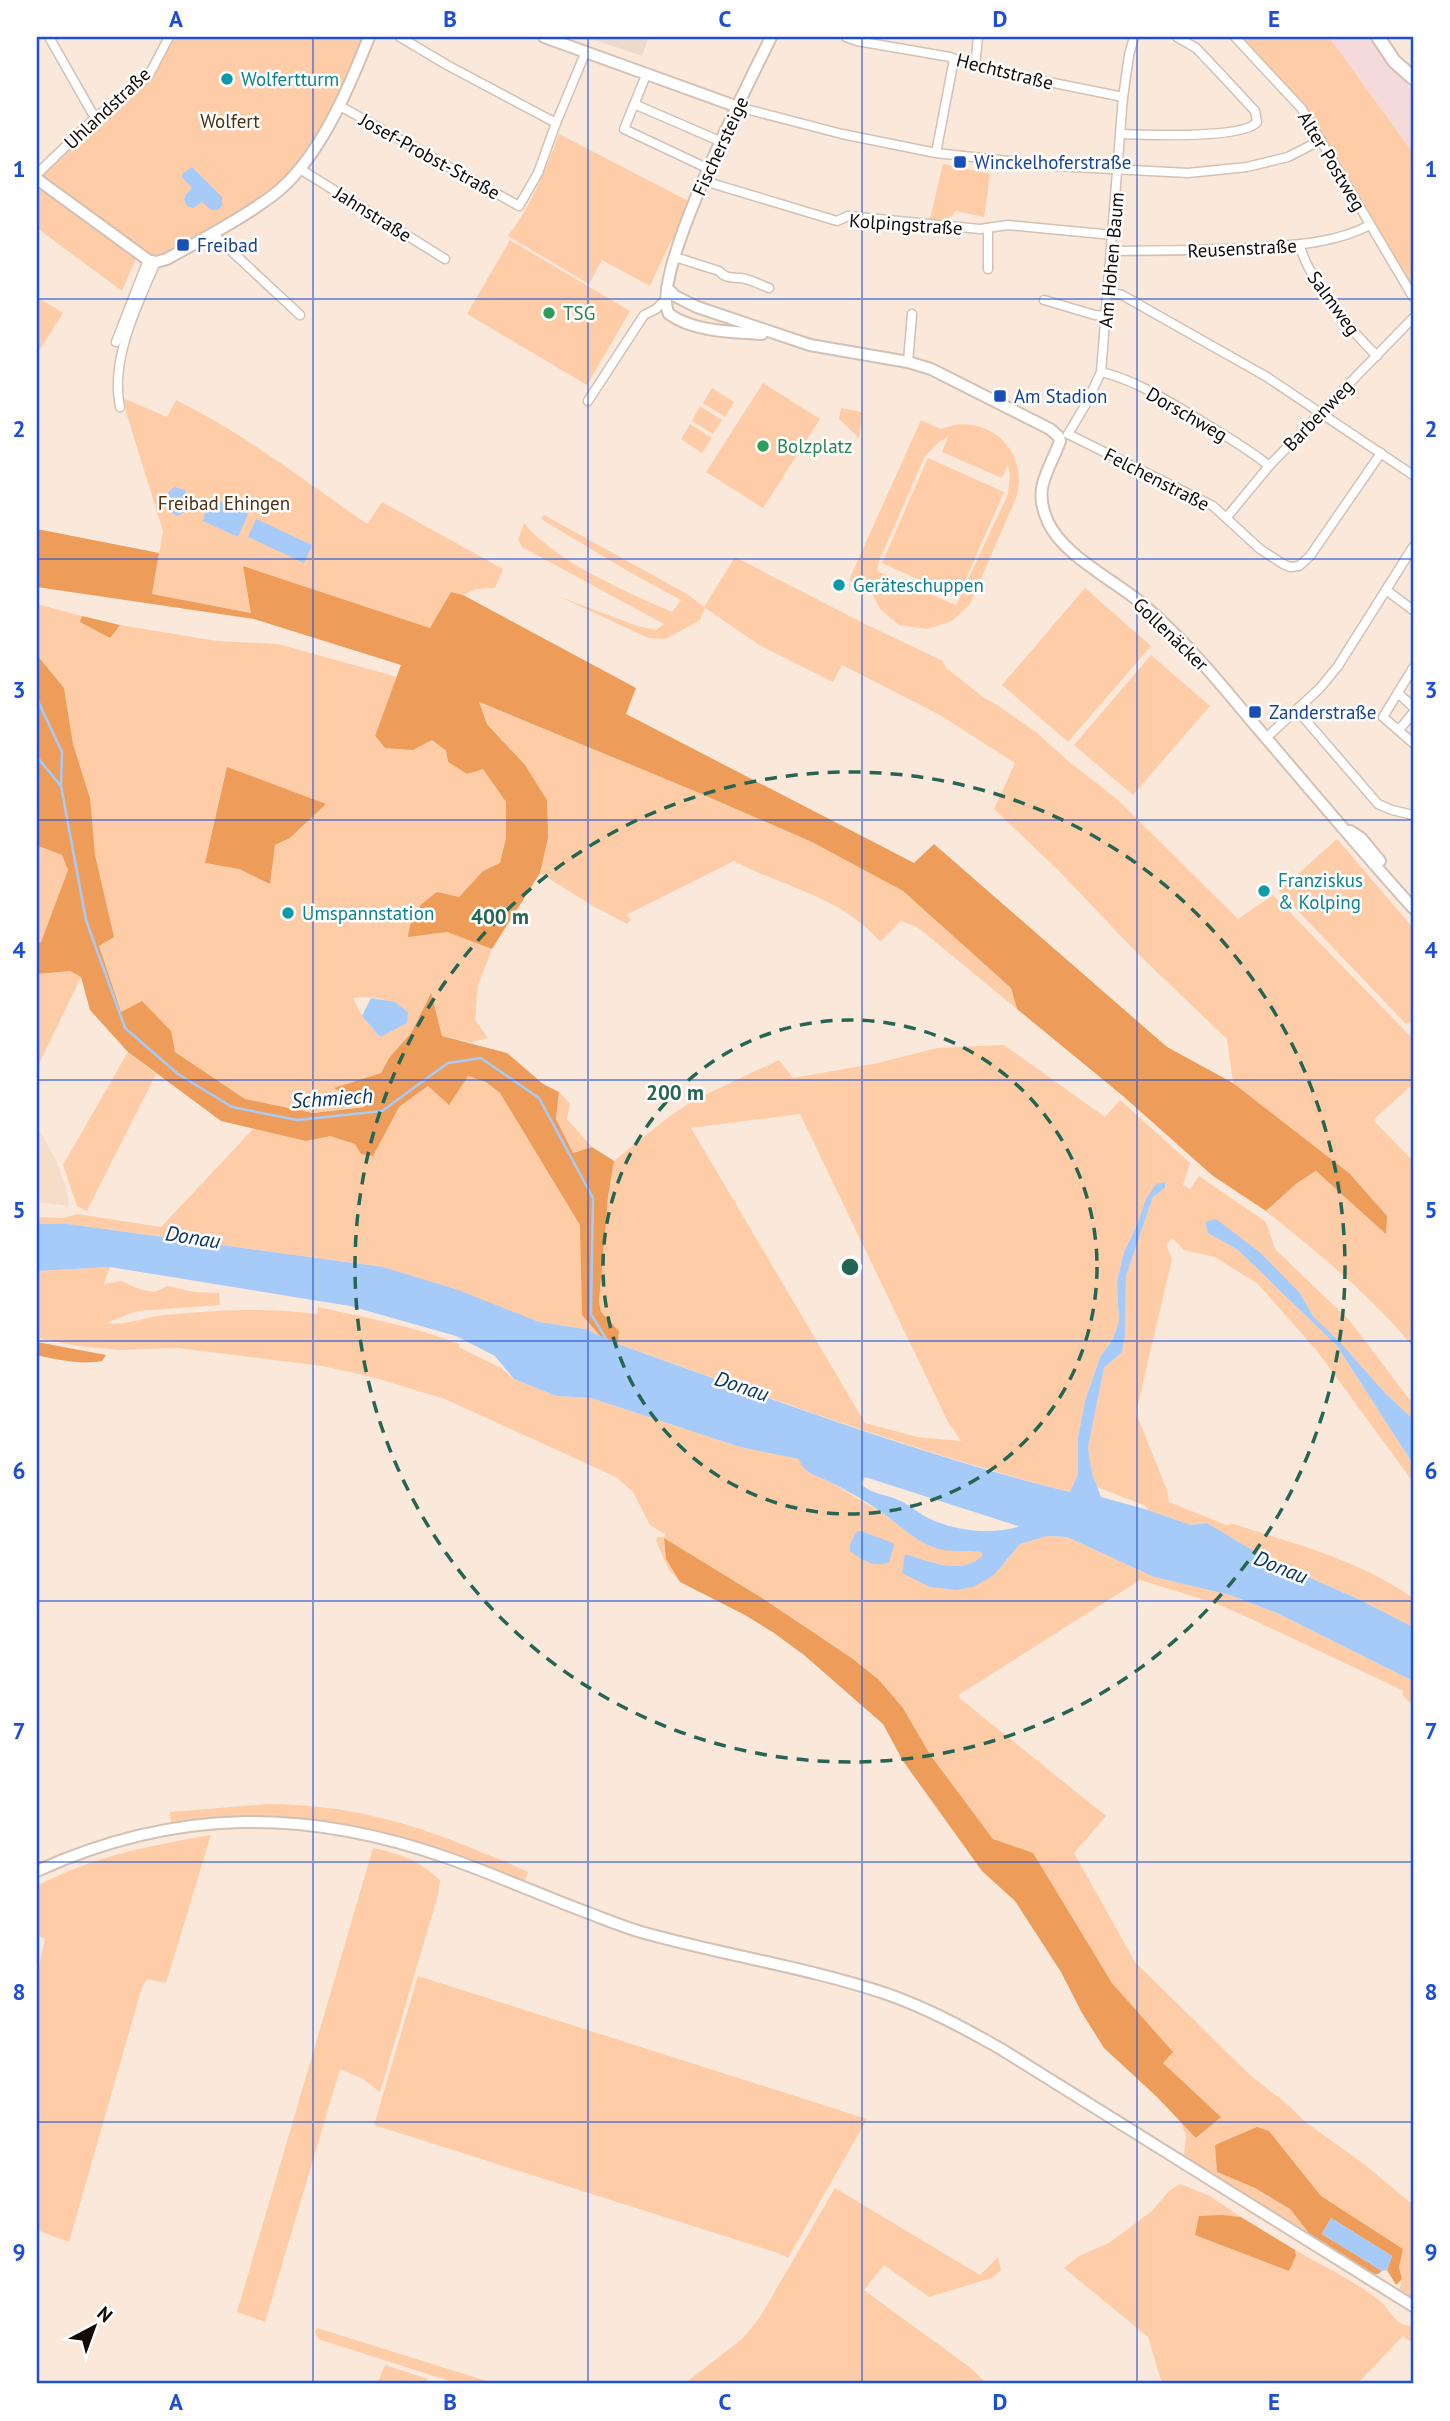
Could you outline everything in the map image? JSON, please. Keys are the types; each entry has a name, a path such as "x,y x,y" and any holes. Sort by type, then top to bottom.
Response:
{"main road":[{"path":"1378,37 1394,61 1413,78"},
{"path":"1394,61 1413,68"}],"street":[{"path":"49,37 95,118"},
{"name":"Uhlandstraße","path":"37,176 95,118 149,75 169,37"},
{"path":"37,176 152,261 167,259 273,195 300,169 341,106 369,37"},
{"path":"400,37 556,123 586,51"},
{"path":"544,37 738,107 842,134 936,153 1038,165 1188,173 1254,167 1288,157 1321,140"},
{"name":"Fischersteige","path":"666,300 675,257 687,221 771,37"},
{"name":"Hechtstraße","path":"846,37 1123,97"},
{"path":"975,67 978,37"},
{"name":"Am Hohen Baum","path":"1064,435 1086,404 1101,372 1123,97 1134,37"},
{"path":"1121,134 1221,132 1253,127 1257,122 1255,111 1217,70 1196,48 1177,37"},
{"name":"Alter Postweg","path":"1236,37 1302,109 1413,297"},
{"path":"936,153 954,59"},
{"path":"647,74 624,129 709,169"},
{"path":"634,104 722,142"},
{"name":"Josef-Probst-Straße","path":"341,106 519,206 538,173 556,123"},
{"name":"Jahnstraße","path":"300,169 445,259"},
{"name":"Kolpingstraße","path":"704,181 837,221 848,216 988,230 1008,225 1112,235"},
{"name":"Reusenstraße","path":"1111,251 1300,245 1328,240 1370,225"},
{"path":"988,230 988,269"},
{"path":"212,233 300,315"},
{"name":"Salmweg","path":"1300,245 1303,258 1337,310 1353,332 1377,356"},
{"path":"675,257 719,271 724,276 740,278 769,288"},
{"path":"120,407 117,385 120,344 152,261"},
{"path":"667,288 684,302 810,345 908,362 954,380 1064,435"},
{"path":"1107,292 1122,295 1267,377 1413,475"},
{"path":"666,300 669,314 685,323 728,331 782,336"},
{"path":"588,401 644,315 666,300"},
{"path":"1044,300 1105,316"},
{"path":"908,362 912,314"},
{"name":"Barbenweg","path":"1227,517 1269,466 1413,318"},
{"name":"Dorschweg","path":"1101,372 1115,375 1177,407 1269,466"},
{"name":"Felchenstraße","path":"1064,435 1198,498 1227,517 1260,549 1290,567 1298,566 1310,556 1381,453"},
{"name":"Gollenäcker","path":"1064,435 1045,471 1041,490 1045,514 1054,532 1071,550 1170,629 1207,667 1413,908"},
{"path":"1266,738 1320,688 1338,666 1413,547"},
{"path":"1386,590 1413,610"},
{"path":"1413,668 1383,716 1413,743"},
{"path":"1398,693 1413,707"},
{"path":"1297,710 1378,804 1413,815"},
{"path":"1399,730 1413,713"},
{"path":"37,1871 116,1841 154,1832 245,1821 297,1822 400,1842 639,1931 888,1994 961,2026 1001,2049 1413,2306"}],"shaded area":[{"path":"586,37 649,37 642,56"},
{"path":"1329,37 1371,37 1380,52 1413,91 1413,153"},
{"path":"37,529 159,553 152,594 251,613 243,566 430,628 451,592 463,595 636,688 626,714 914,863 934,844 1167,1047 1233,1083 1349,1173 1387,1216 1386,1234 1316,1171 1297,1183 1266,1211 1213,1176 1123,1096 1017,1009 1011,988 903,891 812,842 479,702 487,724 525,765 547,800 548,838 540,873 492,949 447,932 408,937 414,915 430,897 437,892 459,897 483,871 500,863 506,838 506,802 483,769 467,774 448,762 446,751 432,740 413,750 385,748 375,736 401,665 254,619 37,587"},
{"path":"82,616 120,625 110,638 80,622"},
{"path":"37,655 64,688 73,744 90,798 95,855 114,937 99,946 121,1012 142,1001 171,1031 175,1052 245,1099 313,1113 365,1107 334,1088 381,1073 389,1058 411,1033 431,993 442,1036 507,1053 543,1084 559,1092 556,1119 573,1153 592,1147 614,1161 608,1197 599,1301 601,1312 619,1331 618,1344 600,1336 582,1315 580,1225 500,1093 486,1082 468,1076 449,1105 428,1086 399,1107 373,1156 361,1154 355,1144 330,1136 306,1141 221,1121 128,1052 90,1010 81,977 70,971 37,974 37,944 41,942 68,870 62,855 37,848"},
{"path":"227,767 326,804 290,838 275,845 270,884 239,869 205,863"},
{"path":"37,1127 55,1158 65,1184 69,1206 37,1202"},
{"path":"37,1342 106,1355 102,1361 94,1362 53,1359 37,1355"},
{"path":"664,1538 762,1598 853,1659 879,1680 903,1708 931,1756 993,1839 1033,1853 1112,1983 1173,2052 1163,2063 1221,2117 1196,2138 1104,2048 1061,1972 1015,1901 982,1871 903,1761 883,1724 804,1655 774,1633 680,1582 666,1559"},
{"path":"1257,2127 1269,2131 1321,2196 1403,2249 1399,2267 1402,2279 1396,2285 1387,2270 1392,2256 1331,2218 1322,2234 1382,2271 1374,2274 1312,2237 1290,2209 1255,2188 1217,2172 1215,2145"},
{"path":"1199,2216 1241,2217 1295,2250 1296,2256 1289,2271 1195,2235"}],"green space":[{"name":"Wolfert","path":"169,37 369,37 358,65 300,169 273,195 156,262 42,176 95,118 149,75"},
{"path":"1236,37 1329,37 1413,153 1413,297 1302,109"},
{"path":"559,134 694,204 682,236 671,241 650,286 602,260 589,284 508,236 531,199"},
{"path":"943,164 990,174 984,217 956,211 948,219 930,219"},
{"path":"37,187 137,256 122,291 37,228"},
{"name":"TSG","path":"510,240 630,311 587,385 467,314"},
{"path":"37,297 63,313 37,354"},
{"name":"Bolzplatz","path":"763,383 820,419 763,508 706,472"},
{"path":"712,388 734,402 725,417 703,403"},
{"name":"Freibad Ehingen","path":"125,399 167,417 176,400 250,443 367,524 382,502 503,569 495,588 476,589 463,595 451,592 430,628 243,566 252,613 152,594 163,531 126,412"},
{"path":"700,406 722,420 713,434 692,421"},
{"path":"841,408 862,412 859,438 839,419"},
{"path":"921,420 941,429 974,425 1001,439 1011,451 1017,465 1019,481 1016,498 970,604 952,621 927,629 899,625 880,609 870,589 849,580","holes":["948,437 942,452 1002,478 1008,465 1010,476 1008,494 956,605 877,571 925,456"]},
{"path":"690,424 712,438 702,453 681,439"},
{"path":"928,458 1004,492 958,597 882,563"},
{"path":"544,515 687,594 704,607 735,557 943,661 946,668 983,697 1036,732 1118,800 1238,919 1273,895 1413,1039 1413,1084 1373,1120 1413,1161 1413,1347 1362,1292 1266,1211 1297,1183 1316,1171 1386,1233 1349,1173 1233,1083 1227,1039 994,809 1015,763 940,715 842,665 833,682 761,646 705,608 700,620 666,639 648,638 558,596 637,626 656,630 664,624 522,547 518,540 524,523 553,550 613,585 672,612 681,600 541,519"},
{"path":"1085,588 1151,646 1068,742 1002,685"},
{"path":"37,604 82,616 81,622 109,637 120,625 217,641 278,644 397,677 375,737 385,748 432,740 446,752 448,762 467,774 483,768 506,802 506,838 500,864 483,871 459,897 408,936 447,932 492,949 478,985 475,1020 488,1038 471,1042 442,1036 430,994 411,1033 389,1058 381,1073 335,1088 366,1106 313,1113 245,1099 175,1052 170,1031 121,1013 98,946 90,798 73,744 64,688 37,655","holes":["326,804 290,838 275,845 269,883 239,869 205,863","353,998 382,999 408,1012 380,1037 362,1016"]},
{"path":"1151,655 1210,706 1133,795 1074,745"},
{"path":"478,702 812,842 903,891 1011,988 1017,1009 917,927 901,921 880,942 865,927 830,903 734,861 626,915 631,920 627,924 593,906 540,873 548,838 503,740 487,724"},
{"path":"1337,839 1413,928 1413,1021 1406,1024 1279,891"},
{"path":"37,848 62,855 68,870 41,942 37,944"},
{"path":"70,971 81,977 37,1068 37,974"},
{"path":"1004,1045 1105,1117 1120,1100 1190,1163 1183,1185 1190,1189 1199,1176 1266,1222 1275,1249 1349,1320 1413,1404 1413,1419 1313,1316 1300,1293 1262,1254 1208,1233 1238,1250 1337,1346 1413,1464 1413,1482 1317,1351 1258,1284 1215,1257 1184,1250 1172,1238 1166,1245 1172,1259 1136,1413 1167,1490 1169,1502 1226,1525 1233,1524 1326,1554 1371,1573 1413,1598 1413,1627 1358,1599 1250,1551 1207,1523 1191,1525 1148,1510 1146,1506 1097,1487 1088,1448 1104,1368 1122,1352 1125,1336 1126,1276 1153,1197 1164,1188 1146,1199 1124,1252 1117,1281 1119,1322 1112,1341 1100,1357 1085,1401 1078,1437 1078,1474 1070,1492 899,1442 618,1344 619,1331 601,1312 599,1301 608,1197 614,1161 692,1101 779,1060 793,1078 878,1063 937,1048","holes":["800,1114 948,1422 961,1441 917,1437 865,1423 691,1128"]},
{"path":"128,1052 156,1074 87,1211 77,1206 63,1165"},
{"path":"468,1076 486,1082 500,1093 581,1225 582,1315 600,1336 585,1329 539,1322 383,1267 68,1224 37,1224 37,1217 63,1218 78,1214 161,1227 254,1128 306,1141 330,1135 355,1144 428,1086"},
{"path":"559,1092 570,1104 567,1119 592,1147 573,1153 556,1119"},
{"path":"110,1267 104,1284 121,1281 154,1292 168,1286 194,1292 219,1293 220,1305 137,1311 106,1323 223,1311 278,1310 317,1314 318,1307 407,1327 459,1344 459,1347 501,1368 514,1379 556,1396 591,1398 740,1447 799,1459 809,1473 832,1483 885,1515 907,1532 981,1552 982,1556 974,1562 955,1566 905,1554 930,1587 1007,1560 1020,1544 1047,1536 1067,1537 1154,1577 1230,1595 1279,1614 1413,1681 1413,1706 1402,1694 1404,1691 1247,1617 1215,1603 1140,1580 957,1696 1106,1816 1074,1853 1135,1962 1249,2074 1304,2121 1364,2164 1413,2205 1413,2300 1399,2291 1402,2279 1399,2267 1403,2249 1321,2196 1269,2131 1217,2172 1255,2188 1290,2209 1312,2237 1188,2160 1184,2154 1186,2136 1181,2122 1197,2138 1220,2116 1163,2063 1172,2052 1112,1983 1033,1854 993,1839 931,1756 903,1708 879,1680 853,1659 762,1598 664,1538 666,1559 680,1582 669,1570 656,1541 657,1537 664,1537 665,1534 650,1525 633,1492 616,1477 445,1399 372,1377 323,1366 176,1348 120,1350 79,1346 37,1338 37,1271"},
{"path":"268,1804 324,1807 405,1824 457,1842 528,1872 524,1884 393,1837 310,1820 266,1817 171,1825 170,1812"},
{"path":"211,1835 166,1983 147,1979 142,1987 69,2242 37,2230 37,1974 45,1939 37,1935 37,1886 100,1860 143,1848"},
{"path":"373,1848 401,1856 424,1867 440,1880 438,1895 380,2092 363,2079 340,2069 265,2322 237,2312"},
{"path":"418,1976 867,2119 788,2258 374,2125"},
{"path":"1180,2184 1208,2195 1241,2217 1200,2216 1289,2271 1296,2256 1295,2250 1350,2280 1380,2301 1402,2324 1413,2326 1413,2343 1403,2336 1357,2384 1162,2384 1148,2337 1064,2268 1079,2256 1109,2243 1152,2211 1169,2191"},
{"path":"835,2188 980,2275 998,2257 1001,2270 992,2278 929,2297 884,2265 864,2290 972,2369 987,2384 684,2384 743,2338 760,2317"},
{"path":"317,2328 493,2384 459,2384 318,2339 315,2332"},
{"path":"385,2365 428,2379 426,2384 377,2384"}],"water":[{"path":"192,167 222,197 222,206 218,210 211,210 202,202 193,208 187,206 184,200 192,188 182,177 183,173"},
{"path":"175,487 185,490 189,503 186,511 177,516 170,510 167,502 168,493"},
{"path":"218,500 248,514 238,537 203,521 207,505"},
{"path":"256,519 312,545 304,563 248,537"},
{"path":"371,998 395,1002 408,1012 407,1023 380,1037 362,1016"},
{"name":"Donau","path":"1165,1182 1165,1188 1153,1197 1126,1276 1125,1336 1122,1352 1104,1368 1088,1448 1092,1473 1101,1497 1191,1525 1207,1523 1267,1559 1358,1599 1413,1627 1413,1681 1279,1614 1230,1595 1154,1577 1067,1537 1047,1536 1020,1544 994,1575 973,1587 956,1590 930,1587 902,1573 905,1554 955,1566 974,1562 982,1556 981,1552 942,1550 923,1542 868,1503 808,1471 799,1459 740,1447 591,1398 556,1396 514,1379 495,1356 456,1336 350,1306 110,1267 37,1271 37,1224 68,1224 383,1267 458,1290 539,1322 585,1329 618,1344 899,1442 1070,1492 1078,1474 1078,1437 1085,1401 1100,1357 1112,1341 1119,1322 1117,1281 1124,1252 1146,1199 1156,1184","holes":["865,1477 1018,1526 996,1531 950,1526 928,1518 900,1501 873,1492 861,1484"]},
{"path":"1216,1219 1262,1254 1300,1293 1313,1316 1413,1419 1413,1464 1337,1346 1238,1250 1208,1233 1205,1222"},
{"path":"861,1531 893,1543 889,1562 874,1564 850,1551 856,1532"},
{"path":"1331,2218 1392,2256 1387,2270 1382,2271 1322,2234"}],"waterway":[{"name":"Schmiech","path":"37,699 62,752 61,785"},
{"name":"Schmiech","path":"37,757 61,786 86,920 125,1028 178,1074 232,1107 297,1120 382,1111 448,1063 481,1058 539,1098 593,1198 591,1314 608,1342"}],"place":[{"name":"Wolfertturm","path":"227,79"},
{"name":"Winckelhoferstraße","path":"960,162"},
{"name":"Freibad","path":"183,245"},
{"name":"TSG","path":"549,313"},
{"name":"Am Stadion","path":"1000,396"},
{"name":"Bolzplatz","path":"763,446"},
{"name":"Geräteschuppen","path":"839,585"},
{"name":"Zanderstraße","path":"1255,712"},
{"name":"Franziskus & Kolping","path":"1264,891"},
{"name":"Umspannstation","path":"288,913"}]}
